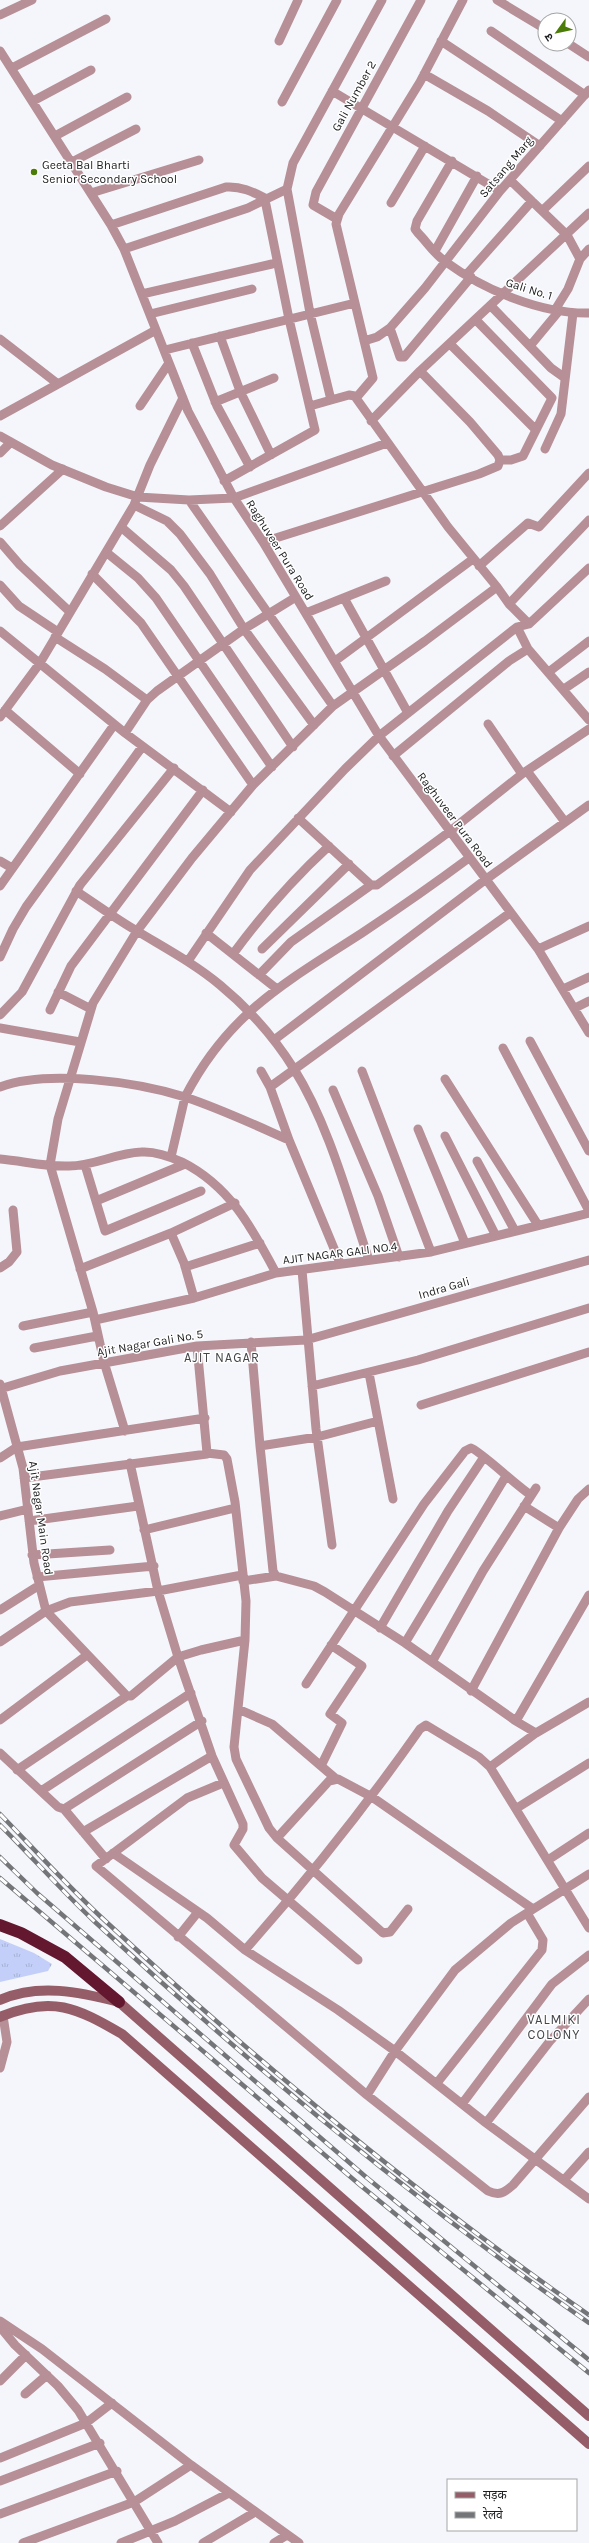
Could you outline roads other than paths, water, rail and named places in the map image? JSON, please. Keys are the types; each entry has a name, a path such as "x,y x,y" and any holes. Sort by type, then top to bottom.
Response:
{"highway":[{"path":"0,1925 21,1933 65,1957 119,2002"}],"street":[{"path":"0,15 32,0"},
{"path":"279,40 298,0"},
{"path":"282,102 337,0"},
{"path":"330,400 310,313 287,189 293,163 382,0"},
{"name":"Gali Number 2","path":"337,219 314,205 316,192 361,107 421,0"},
{"path":"355,396 373,380 337,219 424,74 463,0"},
{"path":"497,0 509,2 537,23"},
{"path":"12,68 106,19"},
{"path":"491,31 587,92"},
{"path":"441,41 562,121"},
{"path":"577,49 589,57"},
{"name":"Raghuveer Pura Road","path":"0,50 92,193 124,249 183,398 234,498 263,542 379,736 449,832 538,949 589,1033"},
{"path":"33,101 91,70"},
{"path":"424,74 488,111 540,146"},
{"path":"332,91 477,176 500,192"},
{"name":"Satsang Marg","path":"364,341 377,337 390,328 510,180 587,92"},
{"path":"55,136 127,97"},
{"path":"72,162 136,129"},
{"path":"391,203 425,146"},
{"path":"92,193 199,160"},
{"name":"Gali No. 1","path":"452,161 416,224 418,233 445,262 503,295 557,310 572,313 589,313"},
{"path":"542,211 589,166"},
{"path":"435,251 477,176"},
{"path":"510,180 567,235 580,259"},
{"path":"111,225 226,187 237,186 248,189 266,200 289,319 310,406 314,430 224,481"},
{"path":"124,249 207,223 266,200 287,189"},
{"path":"390,328 396,350 400,357 404,357 469,275 532,201"},
{"path":"371,421 420,371 589,213"},
{"path":"530,346 557,310 568,289 580,259 589,249"},
{"path":"142,294 272,264"},
{"path":"150,314 252,289"},
{"path":"165,350 355,303"},
{"path":"491,306 530,346 565,378"},
{"path":"545,449 561,414 572,313"},
{"path":"476,320 552,398 523,456 512,460 500,460"},
{"path":"0,416 156,330"},
{"path":"220,336 240,391 271,455"},
{"path":"0,339 58,384"},
{"path":"192,343 215,402 250,467"},
{"path":"450,344 536,430"},
{"path":"140,406 169,363"},
{"path":"420,371 470,422 500,460"},
{"path":"215,402 274,378"},
{"path":"310,406 349,395 355,396 387,443 476,562 509,604 529,624"},
{"path":"80,774 3,713 40,663 136,501 150,465 183,398"},
{"path":"0,436 63,469 136,501 167,521 180,534 210,574 244,628 314,725"},
{"path":"0,453 11,442"},
{"path":"136,501 234,498 387,443"},
{"path":"263,542 494,469 500,463 500,460"},
{"path":"0,526 63,469"},
{"path":"335,661 367,637 476,562 528,523 539,527 589,473"},
{"path":"189,500 266,614 333,706"},
{"path":"509,604 589,520"},
{"path":"121,527 171,570 293,746"},
{"path":"0,542 20,565 70,612"},
{"path":"106,552 138,578 156,598 272,767"},
{"path":"188,961 241,881 298,818 379,736 517,627 529,624 589,568"},
{"path":"92,574 141,624 253,786"},
{"path":"306,613 386,582"},
{"path":"0,585 19,606 147,700"},
{"path":"125,1431 104,1362 97,1336 94,1316 50,1165 58,1119 80,1042 100,988 137,931 192,858 253,786 333,706 384,669 425,642 497,587"},
{"path":"125,733 147,700 244,628 296,597"},
{"path":"344,598 408,713"},
{"path":"517,627 528,649 550,671 587,715"},
{"path":"0,631 142,747 174,768 231,812"},
{"path":"550,671 589,642"},
{"path":"393,756 498,670 528,649"},
{"path":"564,689 589,672"},
{"path":"0,886 114,724"},
{"path":"488,724 524,773 565,822"},
{"path":"258,974 291,942 371,885 377,885 449,832 524,773 589,729"},
{"path":"0,957 12,929 26,907 142,747"},
{"path":"0,1015 22,992 76,891 96,863 174,768"},
{"path":"50,1010 71,966 203,790"},
{"path":"274,1040 486,880 589,805"},
{"path":"298,818 371,885"},
{"path":"233,954 262,913 292,880 329,846"},
{"path":"171,1157 185,1097 211,1053 248,1011 277,989 397,910 469,858"},
{"path":"0,861 12,868"},
{"path":"262,949 349,864"},
{"path":"76,891 137,931 188,961 220,985 248,1011 274,1040 294,1069 328,1141 369,1260"},
{"path":"270,1087 510,913"},
{"path":"538,949 589,926"},
{"path":"206,933 277,989"},
{"path":"563,989 589,977"},
{"path":"58,992 91,1009"},
{"path":"575,1008 589,1001"},
{"path":"0,1028 80,1042"},
{"path":"530,1041 589,1151"},
{"path":"503,1048 589,1212"},
{"path":"362,1071 431,1252"},
{"path":"261,1072 270,1087 289,1140 340,1263"},
{"path":"0,1087 23,1080 70,1077 148,1089 185,1097 289,1140"},
{"path":"445,1079 538,1225"},
{"path":"333,1090 378,1196 399,1257"},
{"path":"418,1129 465,1243"},
{"path":"445,1136 496,1236"},
{"path":"0,1159 50,1165 85,1165 141,1152 171,1157 213,1182 234,1203 260,1243 276,1273"},
{"path":"477,1161 515,1231"},
{"path":"96,1201 185,1164"},
{"path":"85,1165 105,1231 201,1191"},
{"path":"80,1269 170,1232 234,1203"},
{"path":"0,1268 9,1262 17,1252 13,1210"},
{"name":"AJIT NAGAR GALI NO.4","path":"23,1326 94,1316 194,1298 276,1273 340,1263 431,1252 589,1212"},
{"path":"170,1232 185,1266 194,1298"},
{"path":"185,1266 260,1243"},
{"name":"Indra Gali","path":"306,1340 589,1260"},
{"path":"302,1270 306,1340 317,1437 332,1545"},
{"path":"312,1386 369,1373 589,1308"},
{"path":"34,1348 97,1336"},
{"name":"Ajit Nagar Gali No. 5","path":"1,1387 60,1371 197,1346 306,1340"},
{"path":"251,1342 260,1446 274,1570 276,1576"},
{"path":"197,1346 205,1418 207,1454"},
{"path":"421,1405 589,1352"},
{"path":"369,1373 393,1499"},
{"name":"Ajit Nagar Main Road","path":"1,1387 24,1478 32,1555 46,1611 127,1696"},
{"path":"0,1458 17,1447 205,1418"},
{"path":"260,1446 317,1437 378,1421"},
{"path":"306,1684 431,1494 458,1459 471,1448 476,1449 506,1476 534,1492 524,1506 432,1662"},
{"path":"24,1478 207,1454 226,1457 235,1508 242,1578 246,1601 246,1640 238,1709 235,1755 269,1828 277,1838 312,1872 385,1934 390,1932 408,1909"},
{"path":"380,1628 448,1511 484,1457"},
{"path":"130,1463 138,1506 154,1566 158,1591 178,1657 202,1721 212,1756 243,1824 243,1829 235,1842 236,1849 250,1867 358,1960"},
{"path":"406,1643 506,1476"},
{"path":"471,1691 559,1528 578,1500 589,1489"},
{"path":"29,1521 138,1506"},
{"path":"524,1506 559,1528"},
{"path":"0,1516 28,1508"},
{"path":"144,1530 235,1508"},
{"path":"32,1555 110,1550"},
{"path":"0,1610 38,1582 154,1566"},
{"path":"0,1642 46,1611 85,1598 158,1591 242,1578 276,1576 314,1586 354,1609 380,1628 406,1643 471,1691 536,1733"},
{"path":"514,1720 519,1720 588,1602"},
{"path":"17,1770 127,1696 131,1696 178,1657 201,1650 246,1640"},
{"path":"321,1766 342,1722 330,1714 362,1666 331,1645"},
{"path":"0,1720 87,1655"},
{"path":"41,1791 191,1693"},
{"path":"490,1767 536,1733 589,1702"},
{"path":"238,1709 272,1724 335,1778 372,1797 530,1911 543,1940 542,1950 436,2083"},
{"path":"64,1809 202,1721"},
{"path":"245,1950 288,1901 372,1797 420,1729 424,1726 479,1757 490,1767 517,1808 589,1928"},
{"path":"0,1753 58,1807 64,1809 83,1832 110,1856 198,1912 245,1950 338,2010 395,2051 486,2123 589,2199"},
{"path":"83,1832 212,1756"},
{"path":"517,1808 589,1763"},
{"path":"277,1838 329,1781 335,1778"},
{"path":"223,1783 187,1798 96,1866 367,2096 481,2186 496,2194 504,2193 537,2160 589,2097"},
{"path":"548,1860 589,1833"},
{"path":"367,2096 395,2051 455,1970 473,1953 530,1911 589,1874"},
{"path":"178,1937 198,1912"},
{"path":"462,2104 552,1984 589,1955"},
{"path":"0,2000 11,1995 46,1991 74,1991 119,2002 589,2416"},
{"path":"83,2011 86,1994"},
{"path":"486,2123 550,2041 589,1999"},
{"path":"0,2068 7,2042 1,2017 12,2012 51,2005 83,2011 122,2034 589,2444"},
{"path":"564,2180 589,2152"},
{"path":"0,2321 42,2348 191,2465 299,2543"},
{"path":"0,2327 71,2400 100,2443 158,2543"},
{"path":"0,2381 26,2355"},
{"path":"25,2394 47,2375"},
{"path":"0,2458 86,2422 112,2403"},
{"path":"0,2481 100,2443"},
{"path":"23,2543 134,2502 191,2465"},
{"path":"0,2514 117,2471"},
{"path":"121,2543 152,2532 229,2493"},
{"path":"203,2543 255,2512"},
{"path":"274,2543 287,2535"}],"railway":[{"path":"0,1814 101,1917 218,2023 338,2125 400,2174 462,2222 589,2315"},
{"path":"0,1825 95,1922 154,1976 274,2080 335,2131 460,2229 589,2323"},
{"path":"0,1857 37,1893 366,2177 589,2360"},
{"path":"0,1878 360,2185 589,2373"}],"place":[{"name":"Geeta Bal Bharti Senior Secondary School","path":"34,172"}],"district":[{"name":"AJIT NAGAR","path":"222,1357"},
{"name":"VALMIKI COLONY","path":"554,2026"}]}
